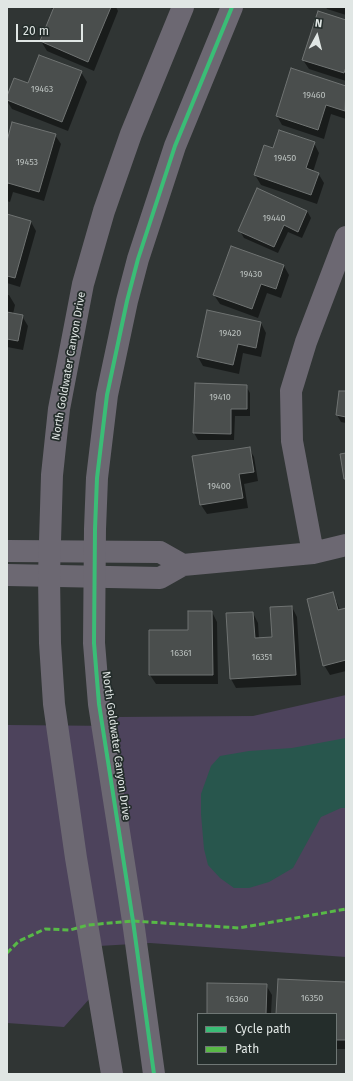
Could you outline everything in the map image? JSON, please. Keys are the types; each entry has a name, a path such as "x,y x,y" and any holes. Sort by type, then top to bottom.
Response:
{"street":[{"name":"North Goldwater Canyon Drive","path":"112,1074 76,858 54,704 50,643 49,575 52,475 59,409 83,284 104,211 131,134 183,7"},
{"name":"North Goldwater Canyon Drive","path":"154,1074 133,921 99,704 94,643 97,478 107,395 127,301 148,224 176,146 232,7"},
{"path":"313,553 292,441 291,391 306,342 346,237"},
{"path":"7,575 160,578 183,565 313,553 346,545"},
{"path":"7,551 160,552 183,565"}],"shaded area":[{"path":"346,695 346,957 150,943 82,947 92,996 64,1027 7,1023 7,725 118,726 117,717 253,716"},
{"path":"346,738 346,808 341,808 321,817 293,868 269,882 249,888 234,888 220,878 208,865 204,849 201,794 211,766 220,756 249,751 292,748"}],"building":[{"path":"54,7 111,7 88,62 40,41"},
{"path":"318,11 346,20 346,67 344,73 302,60"},
{"path":"39,55 82,71 62,122 7,100 7,96 14,78 28,83"},
{"path":"291,68 346,86 345,111 326,105 318,130 276,116"},
{"path":"12,122 56,134 39,192 8,183 7,186 7,141"},
{"path":"279,130 315,142 306,168 319,173 311,195 254,175 264,145 273,148"},
{"path":"257,188 307,211 298,232 284,225 274,247 238,231"},
{"path":"7,214 31,221 15,278 7,276"},
{"path":"231,246 284,265 276,289 261,284 252,309 213,295"},
{"path":"207,310 261,322 256,348 238,344 233,365 197,357"},
{"path":"7,312 23,315 18,341 7,339"},
{"path":"195,383 247,385 247,409 231,409 231,434 193,433"},
{"path":"339,391 346,391 346,417 336,415"},
{"path":"250,447 254,472 239,474 243,498 200,505 192,456"},
{"path":"346,453 346,479 344,479 340,454"},
{"path":"333,592 338,610 346,608 346,660 323,666 307,599"},
{"path":"292,606 296,675 230,679 226,613 253,612 255,638 272,637 270,607"},
{"path":"188,611 212,611 213,675 149,675 149,630 188,630"},
{"path":"278,979 346,982 346,1040 337,1040 337,1013 276,1013"},
{"path":"207,983 267,984 266,1013 207,1013"}],"marked path":[{"path":"7,953 19,941 45,929 70,930 88,925 133,921 239,928 346,909"}],"cycle path":[{"path":"154,1074 133,921 99,704 94,643 97,478 107,395 127,301 138,259 175,146 232,7"}]}
